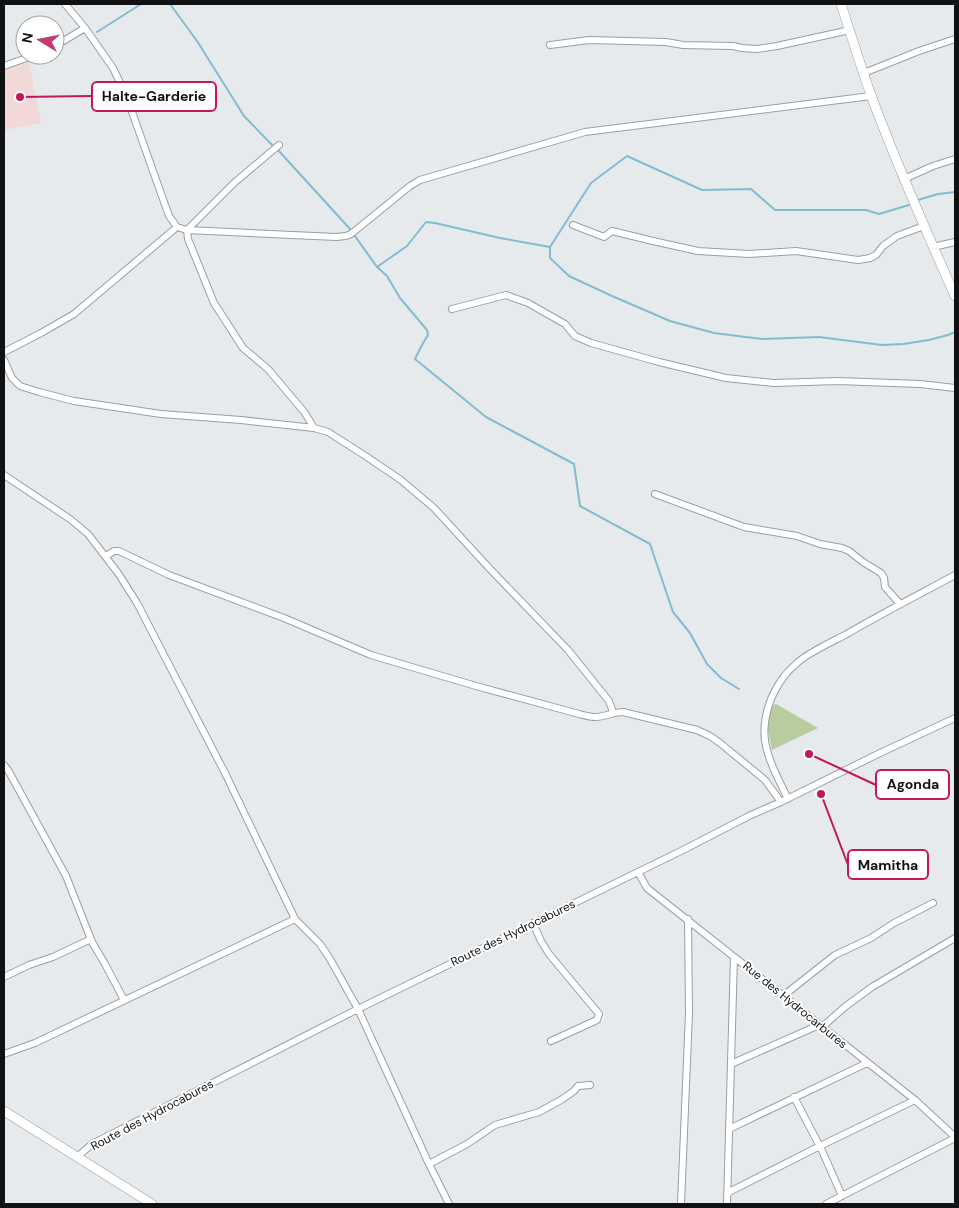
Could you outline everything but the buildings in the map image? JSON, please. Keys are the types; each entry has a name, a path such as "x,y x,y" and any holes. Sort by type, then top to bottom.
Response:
{"street":[{"path":"64,4 85,28 113,68 126,95 169,216 178,226 187,230 346,236 358,229 420,180 585,132 871,96"},
{"path":"841,4 871,96 904,179 955,296"},
{"path":"65,40 85,28"},
{"path":"550,45 589,40 666,42 683,45 733,46 757,49 850,30"},
{"path":"864,73 955,39"},
{"path":"187,230 234,183 276,147"},
{"path":"904,179 933,166 955,159"},
{"path":"573,225 604,237 612,230 698,251 749,254 796,251 858,260 876,255 883,246 897,236 924,226"},
{"path":"4,352 74,314 178,226"},
{"path":"187,230 188,239 214,303 243,348 268,369 305,413 314,428"},
{"path":"934,248 955,242"},
{"path":"452,309 506,295 528,303 565,324 574,336 591,343 726,378 774,383 838,381 920,384 955,388"},
{"path":"4,360 12,378 20,386 74,401 161,414 314,428 328,432 400,480 434,508 568,650 609,701 613,712"},
{"path":"4,475 70,519 88,534 118,573 145,620 225,773 295,918 320,944 330,958 358,1009 429,1164 450,1204"},
{"path":"655,494 744,527 797,536 849,551 881,573 884,578 885,587 900,604"},
{"path":"106,556 114,551 119,551 169,575 284,618 371,656 579,714 593,717 604,716 613,712 623,712 697,730 720,743 765,780 781,802"},
{"path":"788,799 770,761 764,725 769,703 782,679 796,663 817,650 955,575"},
{"name":"Route des Hydrocabures","path":"77,1157 92,1144 358,1009 751,815 955,718"},
{"path":"4,766 8,770 66,876 91,939 124,1000"},
{"name":"Rue des Hydrocarbures","path":"638,872 647,888 915,1100 955,1138"},
{"path":"783,996 835,956 933,903"},
{"path":"4,1054 35,1043 295,918"},
{"path":"681,1204 689,1013 688,920"},
{"path":"532,923 549,954 599,1014 597,1020 551,1041"},
{"path":"731,1064 821,1026 872,987 955,938"},
{"path":"4,977 91,939"},
{"path":"727,1204 734,957"},
{"path":"729,1129 867,1063"},
{"path":"429,1164 467,1144 495,1125 539,1112 561,1100 578,1086 590,1085"},
{"path":"794,1097 820,1146 842,1196"},
{"path":"727,1193 915,1100"},
{"path":"4,1112 152,1204"},
{"path":"826,1204 955,1138"}],"shaded area":[{"path":"20,65 30,65 41,123 4,130 4,70"}],"green space":[{"path":"776,704 818,728 772,750 767,725 771,706"}],"waterway":[{"path":"97,32 141,4"},
{"path":"170,4 197,41 244,116 274,147"},
{"path":"278,150 350,229 377,267 407,246 426,222 550,247"},
{"path":"909,205 879,214 866,210 775,210 751,189 702,190 627,156 591,183 550,247 550,258 569,276 612,296 670,321 714,333 762,339 819,337 882,345 929,340 955,332"},
{"path":"918,200 938,194 955,192"},
{"path":"377,267 387,276 400,298 427,330 428,335 415,359 486,417 574,464 580,506 650,544 673,612 690,633 707,664 721,678 739,689"}],"place":[{"name":"Halte-Garderie","path":"20,97"},
{"name":"Agonda","path":"809,754"},
{"name":"Mamitha","path":"821,794"}]}
